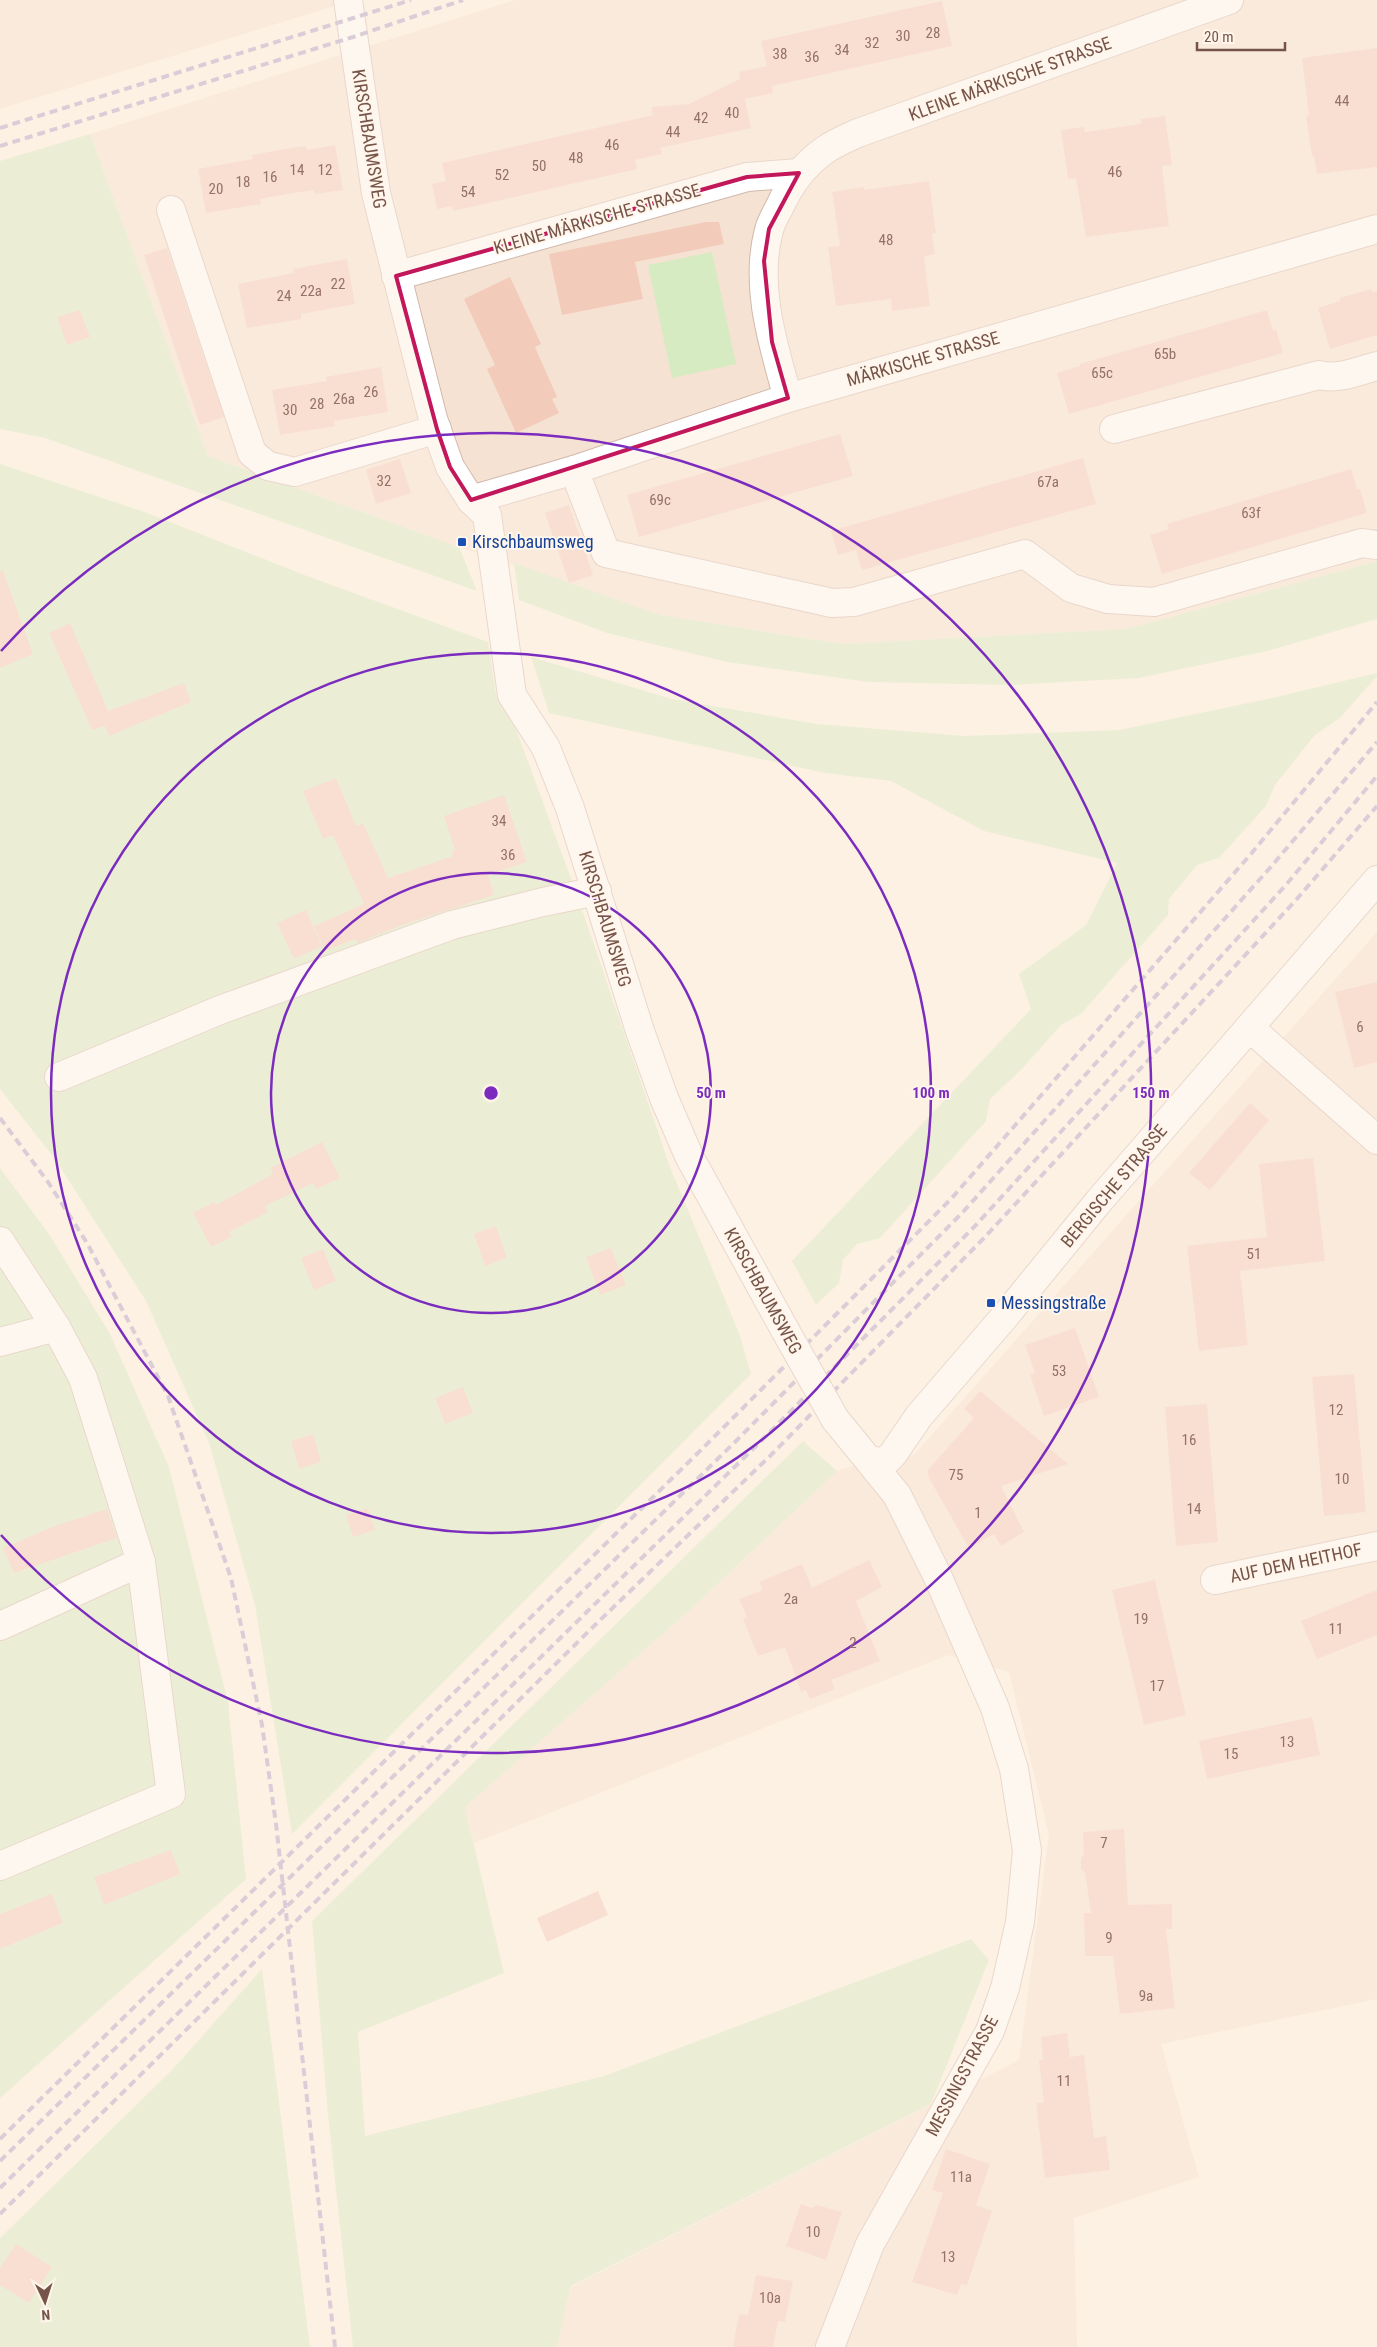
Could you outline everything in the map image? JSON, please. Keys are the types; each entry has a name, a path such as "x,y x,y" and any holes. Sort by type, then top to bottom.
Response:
{"street":[{"name":"KIRSCHBAUMSWEG","path":"348,0 376,192 396,276 437,429 450,467 471,500 487,515 512,695 546,748 570,808 640,1031 664,1098 689,1156 835,1419 870,1460"},
{"name":"KLEINE MÄRKISCHE STRASSE","path":"788,398 772,342 764,292 764,261 769,229 784,198 800,173 825,150 858,133 1229,0"},
{"name":"KLEINE MÄRKISCHE STRASSE","path":"396,276 747,177 800,173"},
{"path":"171,210 252,453 268,466 295,472 437,429"},
{"name":"MÄRKISCHE STRASSE","path":"471,500 574,470 788,398 1377,229"},
{"path":"1114,429 1318,375 1330,378 1377,366"},
{"path":"574,470 606,553 832,603 854,602 1026,554 1070,588 1108,599 1154,602 1362,543 1377,545"},
{"name":"BERGISCHE STRASSE","path":"870,1460 879,1462 887,1460 893,1454 919,1416 1006,1316 1099,1202 1377,880"},
{"path":"59,1077 220,1010 452,925 543,902 597,892"},
{"path":"1250,1028 1377,1140"},
{"path":"0,1241 56,1327 83,1378 141,1562 171,1794 0,1866"},
{"path":"0,1342 56,1327"},
{"name":"MESSINGSTRASSE","path":"830,2347 870,2244 990,2031 1005,1988 1020,1922 1027,1851 1014,1769 995,1708 937,1575 897,1496 870,1460"},
{"name":"AUF DEM HEITHOF","path":"1215,1580 1377,1546"},
{"path":"0,1626 141,1562"}],"highlighted area":[{"path":"799,173 769,229 764,261 772,342 788,398 471,500 450,467 437,429 396,276 747,177"}],"shaded area":[{"path":"0,0 354,0 0,109"},
{"path":"515,0 1377,0 1377,561 1126,629 843,644 660,615 459,547 208,456 90,134"},
{"path":"1377,932 1377,1999 1161,2044 1199,2177 1074,2218 1077,2347 557,2347 571,2287 1019,2060 1049,1835 1009,1672 948,1655 474,1843 465,1807 689,1611 837,1471 870,1460 914,1455"}],"green space":[{"path":"90,134 208,456 459,547 477,591 45,438 0,429 0,161"},
{"path":"712,252 736,364 672,378 648,265"},
{"path":"0,464 142,511 307,576 488,642 496,694 516,729 576,892 670,1167 739,1333 751,1374 292,1834 255,1605 209,1443 146,1301 55,1159 0,1089"},
{"path":"1377,561 1377,619 1267,651 1139,678 1010,685 868,682 727,662 607,633 519,600 514,563 660,615 843,644 1126,629"},
{"path":"531,657 672,699 817,724 965,736 1119,730 1272,698 1377,673 1377,676 1340,718 1315,735 1275,785 1266,806 1219,858 1197,865 1169,899 1168,915 1081,1014 1061,1025 1021,1070 990,1099 986,1121 880,1238 857,1244 843,1260 839,1283 816,1305 792,1261 1031,1009 1019,974 1086,925 1117,863 984,831 891,781 825,773 549,713"},
{"path":"0,1168 49,1234 110,1334 169,1467 228,1702 246,1879 0,2098"},
{"path":"803,1441 837,1471 689,1611 465,1807 504,1973 358,2032 365,2136 604,2076 971,1939 989,1960 931,2104 571,2286 557,2347 353,2347 328,2115 312,1921"},
{"path":"262,1969 310,2347 0,2347 0,2238 172,2070"}],"building":[{"path":"942,1 952,46 772,86 773,93 745,99 751,128 660,148 662,154 635,160 637,169 453,211 452,206 437,209 432,184 446,181 442,163 653,115 651,107 689,104 740,79 739,72 767,66 761,41"},
{"path":"1377,48 1377,167 1317,174 1314,156 1312,156 1306,116 1309,115 1302,58"},
{"path":"1165,116 1172,165 1162,166 1169,226 1086,237 1076,178 1068,179 1061,130 1084,127 1085,132 1141,124 1141,119"},
{"path":"335,145 343,190 315,194 314,190 287,194 260,199 261,204 206,213 198,169 253,159 252,155 279,150 306,146 307,150"},
{"path":"929,181 936,233 932,234 935,254 924,256 930,306 892,311 891,299 836,306 828,247 840,246 832,192 864,187 864,190"},
{"path":"706,222 719,222 724,244 635,262 643,299 562,315 549,254"},
{"path":"167,248 224,417 200,425 144,255"},
{"path":"347,259 355,304 301,314 301,319 247,328 238,284 294,273 293,269"},
{"path":"510,277 541,344 535,347 557,397 552,399 559,413 516,433 487,369 495,365 464,299"},
{"path":"1371,289 1372,292 1377,291 1377,335 1330,349 1318,308 1340,301 1340,298"},
{"path":"80,310 90,337 67,345 57,317"},
{"path":"1267,310 1273,331 1276,329 1283,353 1069,414 1057,373 1080,366 1080,364"},
{"path":"381,367 388,412 334,421 335,426 280,435 272,390 327,381 326,377"},
{"path":"840,434 853,476 639,537 627,495"},
{"path":"1083,458 1096,504 862,570 856,550 838,555 831,531"},
{"path":"400,459 411,493 376,504 366,470"},
{"path":"1351,469 1357,489 1360,489 1367,513 1162,574 1150,535 1169,529 1167,524"},
{"path":"569,505 593,575 569,583 545,513"},
{"path":"0,571 3,571 33,654 0,668"},
{"path":"70,623 108,711 184,683 191,702 109,736 105,726 92,730 49,633"},
{"path":"336,778 356,826 363,823 388,878 453,856 452,851 455,850 444,816 504,795 527,862 488,875 494,895 402,925 357,943 355,939 325,951 314,926 364,904 333,835 323,839 303,791"},
{"path":"306,910 322,946 294,959 277,923"},
{"path":"1377,982 1377,1062 1354,1068 1335,992"},
{"path":"1250,1103 1269,1120 1210,1190 1189,1173"},
{"path":"322,1142 340,1178 316,1189 313,1183 265,1206 268,1212 229,1232 232,1237 211,1247 193,1213 214,1202 216,1205 273,1174 270,1168"},
{"path":"1313,1158 1325,1261 1240,1271 1248,1345 1199,1351 1187,1246 1267,1237 1259,1164"},
{"path":"496,1226 507,1258 485,1266 474,1234"},
{"path":"611,1248 626,1285 600,1295 586,1257"},
{"path":"323,1249 336,1281 314,1290 301,1258"},
{"path":"1075,1328 1099,1397 1044,1416 1030,1375 1035,1373 1025,1345"},
{"path":"1354,1374 1366,1512 1324,1516 1312,1377"},
{"path":"463,1387 473,1413 445,1424 435,1398"},
{"path":"980,1391 1068,1464 1001,1486 1024,1532 1001,1546 994,1534 969,1548 929,1478 927,1471 974,1418 964,1409"},
{"path":"1207,1404 1218,1542 1176,1546 1165,1407"},
{"path":"313,1434 321,1462 299,1469 291,1441"},
{"path":"368,1508 375,1530 353,1537 346,1515"},
{"path":"107,1509 117,1538 14,1573 3,1548 52,1527"},
{"path":"869,1560 882,1587 856,1601 880,1661 831,1680 835,1689 810,1699 806,1690 801,1692 785,1647 758,1656 743,1619 747,1617 739,1599 763,1590 759,1582 802,1564 812,1588"},
{"path":"1155,1580 1186,1715 1144,1725 1112,1590"},
{"path":"1377,1590 1377,1635 1317,1659 1301,1621"},
{"path":"1312,1717 1320,1755 1207,1779 1199,1741"},
{"path":"1124,1829 1128,1905 1172,1904 1172,1929 1166,1929 1175,2008 1120,2014 1113,1956 1085,1956 1084,1913 1091,1913 1085,1872 1081,1869 1081,1858 1084,1855 1083,1832"},
{"path":"171,1850 180,1874 104,1905 94,1877"},
{"path":"598,1891 608,1915 547,1942 537,1918"},
{"path":"52,1894 63,1923 0,1949 0,1914"},
{"path":"1067,2033 1070,2057 1084,2055 1094,2138 1106,2136 1110,2170 1045,2178 1036,2103 1044,2102 1039,2060 1043,2060 1041,2037"},
{"path":"946,2149 990,2164 976,2205 992,2211 967,2285 961,2284 957,2295 912,2282 943,2193 932,2190"},
{"path":"801,2204 812,2208 817,2205 842,2212 826,2260 786,2246"},
{"path":"16,2244 52,2267 29,2303 0,2285 0,2268"},
{"path":"756,2275 793,2281 785,2322 778,2321 773,2347 733,2347 739,2314 748,2315"}],"railway":[{"path":"0,128 411,0"},
{"path":"0,146 353,37 463,0"},
{"path":"0,2139 704,1447 951,1199 1250,855 1377,702"},
{"path":"0,2161 735,1442 963,1212 1269,869 1377,742"},
{"path":"0,2188 760,1442 975,1226 1285,886 1377,776"},
{"path":"0,2214 595,1625 770,1456 984,1238 1296,900 1377,806"},
{"path":"0,1118 48,1182 87,1243 168,1396 231,1578 262,1725 276,1824 335,2347"}],"place":[{"name":"Kirschbaumsweg","path":"462,542"},
{"name":"Messingstraße","path":"991,1303"}]}
